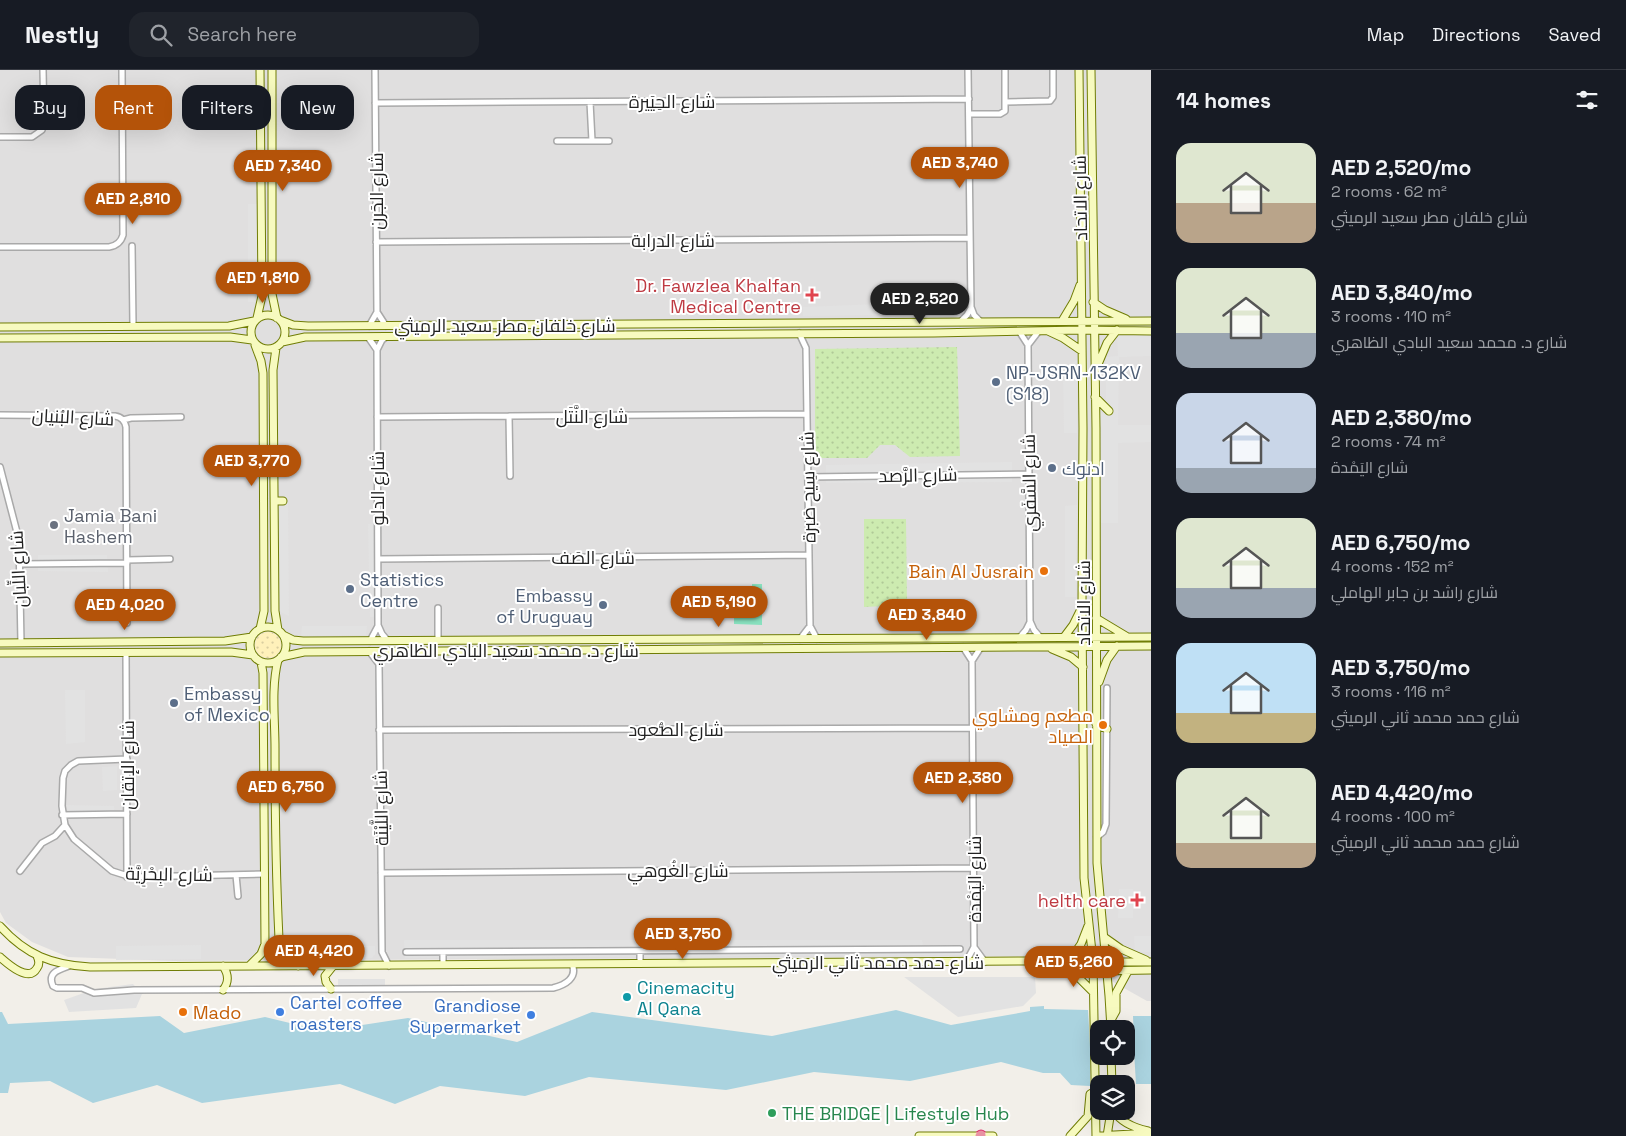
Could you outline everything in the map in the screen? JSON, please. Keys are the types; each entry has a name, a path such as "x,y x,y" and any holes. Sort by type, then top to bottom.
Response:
{"street":[{"path":"0,137 32,137 42,130 44,124 43,70"},
{"path":"0,247 109,247 120,241 123,235 122,70"},
{"path":"260,70 262,296 256,320 250,330 261,361 262,373 264,611 260,629 252,637 250,646 253,655 261,662 266,663 280,659"},
{"path":"272,70 272,294 278,318"},
{"name":"شارع الجَرن","path":"368,326 376,312 375,70"},
{"path":"968,70 971,307 974,315 981,322"},
{"path":"969,114 1002,114 1006,109 1005,70"},
{"path":"1006,102 1046,103 1050,101 1052,98 1053,70"},
{"name":"شارع الاتحاد","path":"1079,70 1084,878 1093,962 1095,1075"},
{"name":"شارع الاتحاد","path":"1091,70 1097,837 1100,903 1110,1020"},
{"name":"شارع الحِيَيرة","path":"375,103 969,99"},
{"path":"590,102 592,141"},
{"path":"557,141 609,141"},
{"name":"شارع الدرابة","path":"376,242 970,238"},
{"path":"132,246 133,325"},
{"path":"1062,321 1074,300 1081,280"},
{"path":"1093,302 1114,314 1133,321"},
{"path":"960,322 967,315 971,307"},
{"path":"376,312 386,326"},
{"path":"0,327 229,326 256,320 267,315 278,318 283,323 285,333 282,342 276,348 265,350 253,342 230,337 0,338"},
{"name":"شارع خلفان مطر سعيد الرميثي","path":"278,318 300,326 1151,321"},
{"path":"933,322 931,327 934,333"},
{"path":"438,326 438,336"},
{"path":"1018,331 1028,344 1035,334 1043,330 1063,338 1082,351"},
{"name":"شارع خلفان مطر سعيد الرميثي","path":"282,342 305,337 934,333 1043,330 1151,331"},
{"path":"1094,372 1107,344 1117,330"},
{"name":"شارع سِيح صَبرة","path":"798,333 806,348 810,626"},
{"path":"806,348 815,333"},
{"path":"368,337 377,350 382,340 386,337"},
{"name":"شارع السَّفَري","path":"1028,344 1030,621"},
{"path":"276,348 273,370 274,611 281,633 286,641 286,648 275,673 274,728 279,940 283,954 299,966"},
{"name":"شارع الدلو","path":"370,641 378,625 377,350"},
{"path":"1095,397 1109,411"},
{"name":"شارع النَّتَل","path":"377,417 807,414"},
{"name":"شارع البُنيان","path":"0,415 116,416 123,420 126,428 127,623"},
{"path":"509,416 510,476"},
{"path":"123,420 131,418 181,418"},
{"name":"شارع اللِّبان","path":"0,467 19,540 21,642"},
{"name":"شارع الرَّصد","path":"808,476 1029,474"},
{"path":"274,501 283,501"},
{"name":"شارع الصَف","path":"378,558 808,555"},
{"path":"20,564 170,559"},
{"path":"1064,637 1073,625 1082,604"},
{"path":"438,608 438,641"},
{"path":"1096,618 1129,637"},
{"path":"1030,621 1040,637"},
{"path":"1020,637 1030,621"},
{"path":"378,625 388,641"},
{"path":"800,639 810,626 818,638"},
{"path":"260,629 269,627 281,633"},
{"name":"شارع د. محمد سعيد البادي الظاهري","path":"281,633 293,640 303,641 1151,637"},
{"path":"0,643 225,641 252,637"},
{"path":"940,638 938,642 940,647"},
{"path":"455,640 455,651"},
{"path":"972,661 981,646"},
{"path":"1096,692 1104,664 1117,646"},
{"name":"شارع د. محمد سعيد البادي الظاهري","path":"280,659 304,652 369,651 1151,646"},
{"name":"شارع اليَمْدة","path":"964,647 972,661 974,868 974,947 966,962"},
{"path":"1037,647 1061,652 1072,657 1084,667"},
{"path":"369,651 379,664 388,651"},
{"path":"0,654 231,652 253,655"},
{"name":"شارع الإتقان","path":"126,653 128,876"},
{"path":"249,966 261,954 265,944 263,673 261,662"},
{"name":"شارع اللَّيْنَة","path":"379,664 382,952 389,966"},
{"path":"1097,837 1104,832 1106,824 1107,688"},
{"path":"1096,724 1107,729"},
{"name":"شارع الصُّعود","path":"380,730 973,728"},
{"name":"شارع البِحْرِيَّة","path":"126,759 78,761 71,764 65,771 63,778 62,815 65,825 74,838 112,871 128,876 264,874"},
{"path":"62,815 127,814"},
{"path":"20,872 42,843 54,836 65,825"},
{"name":"شارع الغُوهي","path":"381,872 974,868"},
{"path":"236,875 238,896"},
{"path":"1069,961 1081,944 1089,923"},
{"name":"شارع حمد محمد ثاني الرميثي","path":"0,926 18,943 37,956 61,965 90,967 1151,962"},
{"path":"1104,937 1128,953 1151,962"},
{"name":"شارع اليَمْدة","path":"974,947 985,962"},
{"path":"406,952 960,948"},
{"path":"935,949 938,962"},
{"path":"637,951 637,964"},
{"path":"374,966 382,952"},
{"path":"440,952 442,959 440,966"},
{"path":"0,957 25,974 30,974 36,970 39,963 37,956"},
{"path":"69,966 52,974 51,981 54,987 82,988 98,993 128,990 553,988 571,979 574,972 572,964"},
{"path":"223,966 228,980 223,990"},
{"path":"331,989 326,982 325,976 333,966"},
{"path":"1064,970 1078,977 1094,993"},
{"path":"1093,971 1151,970"},
{"path":"1111,1020 1116,1011 1116,993 1128,971"},
{"path":"1070,1136 1088,1116 1090,1094"},
{"name":"شارع الاتحاد","path":"1096,1120 1096,1136"},
{"path":"1107,1136 1110,1120"},
{"path":"1122,1120 1151,1133"},
{"path":"1096,1136 1151,1133"},
{"path":"919,1136 993,1136"}],"shaded area":[{"path":"0,70 1151,70 1151,1001 1147,1001 1067,956 175,961 68,957 32,942 6,923 0,912"},
{"path":"248,204 257,204 257,302 248,302"},
{"path":"878,304 878,315 803,316 803,307"},
{"path":"1150,333 1151,356 1119,357 1118,425 1151,425 1151,442 1118,443 1118,523 1101,523 1100,413 1106,413 1106,357 1118,356 1117,334"},
{"path":"1077,360 1077,433 1064,433 1063,368"},
{"path":"1012,462 1012,482 826,483 826,465"},
{"path":"288,504 289,616 279,611 278,505"},
{"path":"1077,505 1076,597 1065,597 1065,506"},
{"path":"368,524 374,524 375,617 370,617"},
{"path":"38,555 107,555 108,572 38,571"},
{"path":"302,626 367,626 366,635 301,636"},
{"path":"65,690 85,690 85,742 66,744"},
{"path":"117,766 117,790 103,791 102,767"},
{"path":"67,805 114,806 115,819 68,819"},
{"path":"1119,889 1133,889 1133,918 1118,918"},
{"path":"1134,936 1151,936 1151,952 1135,952"},
{"path":"404,940 922,940 923,945 964,945 964,955 405,958"},
{"path":"201,945 201,959 116,960 116,946"},
{"path":"301,945 375,946 375,954 372,958 301,957"},
{"path":"904,977 1035,977 1036,993 1023,1006 958,1017"},
{"path":"338,979 385,979 385,986 338,986"},
{"path":"133,984 142,994 136,1008 69,1012 64,1000 95,989"}],"green space":[{"path":"957,347 960,456 910,457 895,445 880,445 867,458 815,458 815,349"},
{"path":"864,519 906,519 907,605 864,607"},
{"path":"752,584 762,584 762,625 734,624 734,614 752,614"}],"sand":[{"path":"268,632 277,636 281,645 277,654 268,658 259,654 255,645 259,636"}],"water":[{"path":"1044,1006 1044,1009 1088,1010 1090,1086 1071,1085 1060,1073 1043,1073 1001,1062 910,1081 814,1072 726,1090 589,1077 525,1096 440,1086 395,1104 340,1084 202,1103 157,1085 93,1103 50,1081 10,1083 8,1093 0,1093 0,1012 2,1012 8,1024 160,1016 184,1033 265,1017 323,1031 408,1018 517,1042 592,1012 772,1036 896,1010 951,1025 1030,1011 1030,1007"},
{"path":"1133,1016 1151,1016 1151,1084 1136,1084 1135,1020 1133,1020"}],"place":[{"name":"Dr. Fawzlea Khalfan Medical Centre","path":"812,295"},
{"name":"NP-JSRN-132KV (S18)","path":"996,382"},
{"name":"ادنوك","path":"1052,468"},
{"name":"Jamia Bani Hashem","path":"54,525"},
{"name":"Bain Al Jusrain","path":"1044,571"},
{"name":"Statistics Centre","path":"350,589"},
{"name":"Embassy of Uruguay","path":"603,605"},
{"name":"Embassy of Mexico","path":"174,703"},
{"name":"مطعم ومشاوي الصياد","path":"1103,725"},
{"name":"helth care","path":"1137,900"},
{"name":"Cinemacity Al Qana","path":"627,997"},
{"name":"Mado","path":"183,1012"},
{"name":"Cartel coffee roasters","path":"280,1012"},
{"name":"Grandiose Supermarket","path":"531,1015"},
{"name":"THE BRIDGE | Lifestyle Hub","path":"772,1113"}]}
